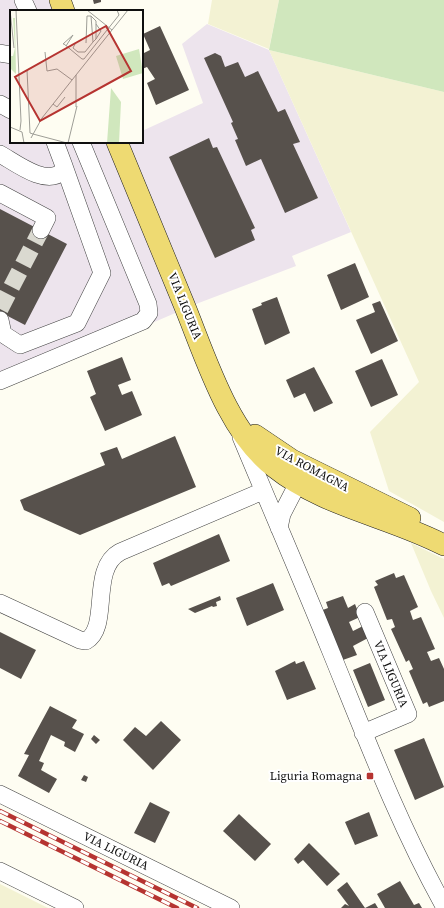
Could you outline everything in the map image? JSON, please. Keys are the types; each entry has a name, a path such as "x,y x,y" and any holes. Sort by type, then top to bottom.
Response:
{"main road":[{"path":"60,0 64,10"},
{"name":"VIA LIGURIA","path":"117,143 218,387 229,409"},
{"name":"VIA ROMAGNA","path":"229,409 245,426 271,459 298,484 339,504 444,545"},
{"name":"VIA ROMAGNA","path":"271,459 444,536"}],"street":[{"path":"23,0 28,10"},
{"path":"0,53 10,55"},
{"path":"0,104 10,109"},
{"path":"0,320 3,334 20,344 77,323 102,273 55,143"},
{"path":"0,381 143,322 149,313 148,304 81,143"},
{"path":"0,154 41,176 57,176 62,172 64,166"},
{"path":"0,193 47,218 41,230"},
{"name":"VIA LIGURIA","path":"229,409 271,459 297,470 298,484"},
{"name":"VIA LIGURIA","path":"271,459 263,491 331,650 363,733 423,867 444,906"},
{"path":"279,528 282,514 298,484"},
{"path":"0,603 80,640 86,641 91,638 96,627 105,569 111,558 120,552 263,491"},
{"name":"VIA LIGURIA","path":"363,733 408,714 365,612"},
{"name":"VIA LIGURIA","path":"0,794 232,908"},
{"path":"0,871 75,908"}],"shaded area":[{"path":"0,0 52,0 56,10 10,10 10,143 143,143 143,131 203,103 182,44 207,24 269,50 351,232 292,256 296,266 196,304 0,389"}],"green space":[{"path":"212,0 279,0 269,49 208,24"},
{"path":"279,0 444,0 444,92 269,50"},
{"path":"269,50 444,92 444,522 389,491 370,432 419,382"},
{"path":"411,543 444,559 444,618 431,591"},
{"path":"0,884 48,908 0,908"}],"building":[{"path":"93,0 101,0 101,2 94,4"},
{"path":"160,26 189,90 156,105 147,83 155,79 147,67 143,69 143,54 150,50 143,34"},
{"path":"215,53 221,56 225,67 238,62 245,77 258,71 278,112 285,109 300,142 293,144 318,198 285,213 261,159 246,166 235,140 238,139 231,123 233,122 204,58"},
{"path":"209,138 213,148 217,147 255,228 251,230 255,240 215,258 169,157"},
{"path":"0,209 67,244 25,325 0,312"},
{"path":"355,263 369,297 341,310 327,275"},
{"path":"277,297 290,333 265,345 252,309 262,305 261,303"},
{"path":"380,301 398,341 371,354 356,320 375,312 372,304"},
{"path":"122,357 131,380 118,385 122,395 132,391 142,415 105,431 90,397 96,394 87,371"},
{"path":"382,359 398,395 371,407 355,371"},
{"path":"314,367 333,403 314,412 305,393 294,398 286,380"},
{"path":"175,436 196,487 80,535 24,510 20,500 105,465 100,453 117,447 122,459"},
{"path":"219,534 230,561 171,586 169,583 162,586 153,563"},
{"path":"394,573 396,578 404,575 418,607 410,611 413,620 421,617 435,649 427,652 431,661 439,658 444,669 444,701 429,707 427,702 423,704 409,671 413,669 409,660 406,662 391,629 395,627 392,619 387,620 374,587 378,585 375,581"},
{"path":"273,583 284,610 247,626 236,598"},
{"path":"220,596 221,600 216,602 217,606 212,606 195,613 188,609"},
{"path":"343,596 348,608 355,604 360,617 349,622 353,631 363,626 368,638 353,646 357,655 340,661 320,611 328,608 326,602"},
{"path":"0,632 36,650 21,679 0,668"},
{"path":"295,661 296,664 304,661 316,689 287,700 275,671"},
{"path":"370,663 385,700 368,707 353,670"},
{"path":"50,706 77,720 72,728 84,734 75,752 64,746 65,742 51,735 39,761 44,763 41,770 57,779 49,793 18,776 29,755 24,754"},
{"path":"161,721 181,740 153,770 123,740 135,727 146,736"},
{"path":"94,735 100,740 96,744 91,739"},
{"path":"424,738 444,787 415,800 394,750"},
{"path":"84,775 88,777 86,782 81,780"},
{"path":"150,802 170,812 155,843 134,833"},
{"path":"369,812 378,836 355,845 345,822"},
{"path":"239,814 271,844 255,861 223,831"},
{"path":"309,843 340,874 327,886 303,860 298,864 294,859"},
{"path":"400,881 414,905 419,903 422,908 385,908 377,894"},
{"path":"347,882 365,908 341,908 345,904 349,906 337,890"},
{"path":"375,903 378,908 365,908"}],"tunnel":[{"path":"0,309 41,230"}],"railway":[{"path":"0,811 197,908"},
{"path":"0,821 177,908"}],"place":[{"name":"Liguria Romagna","path":"370,776"}]}
